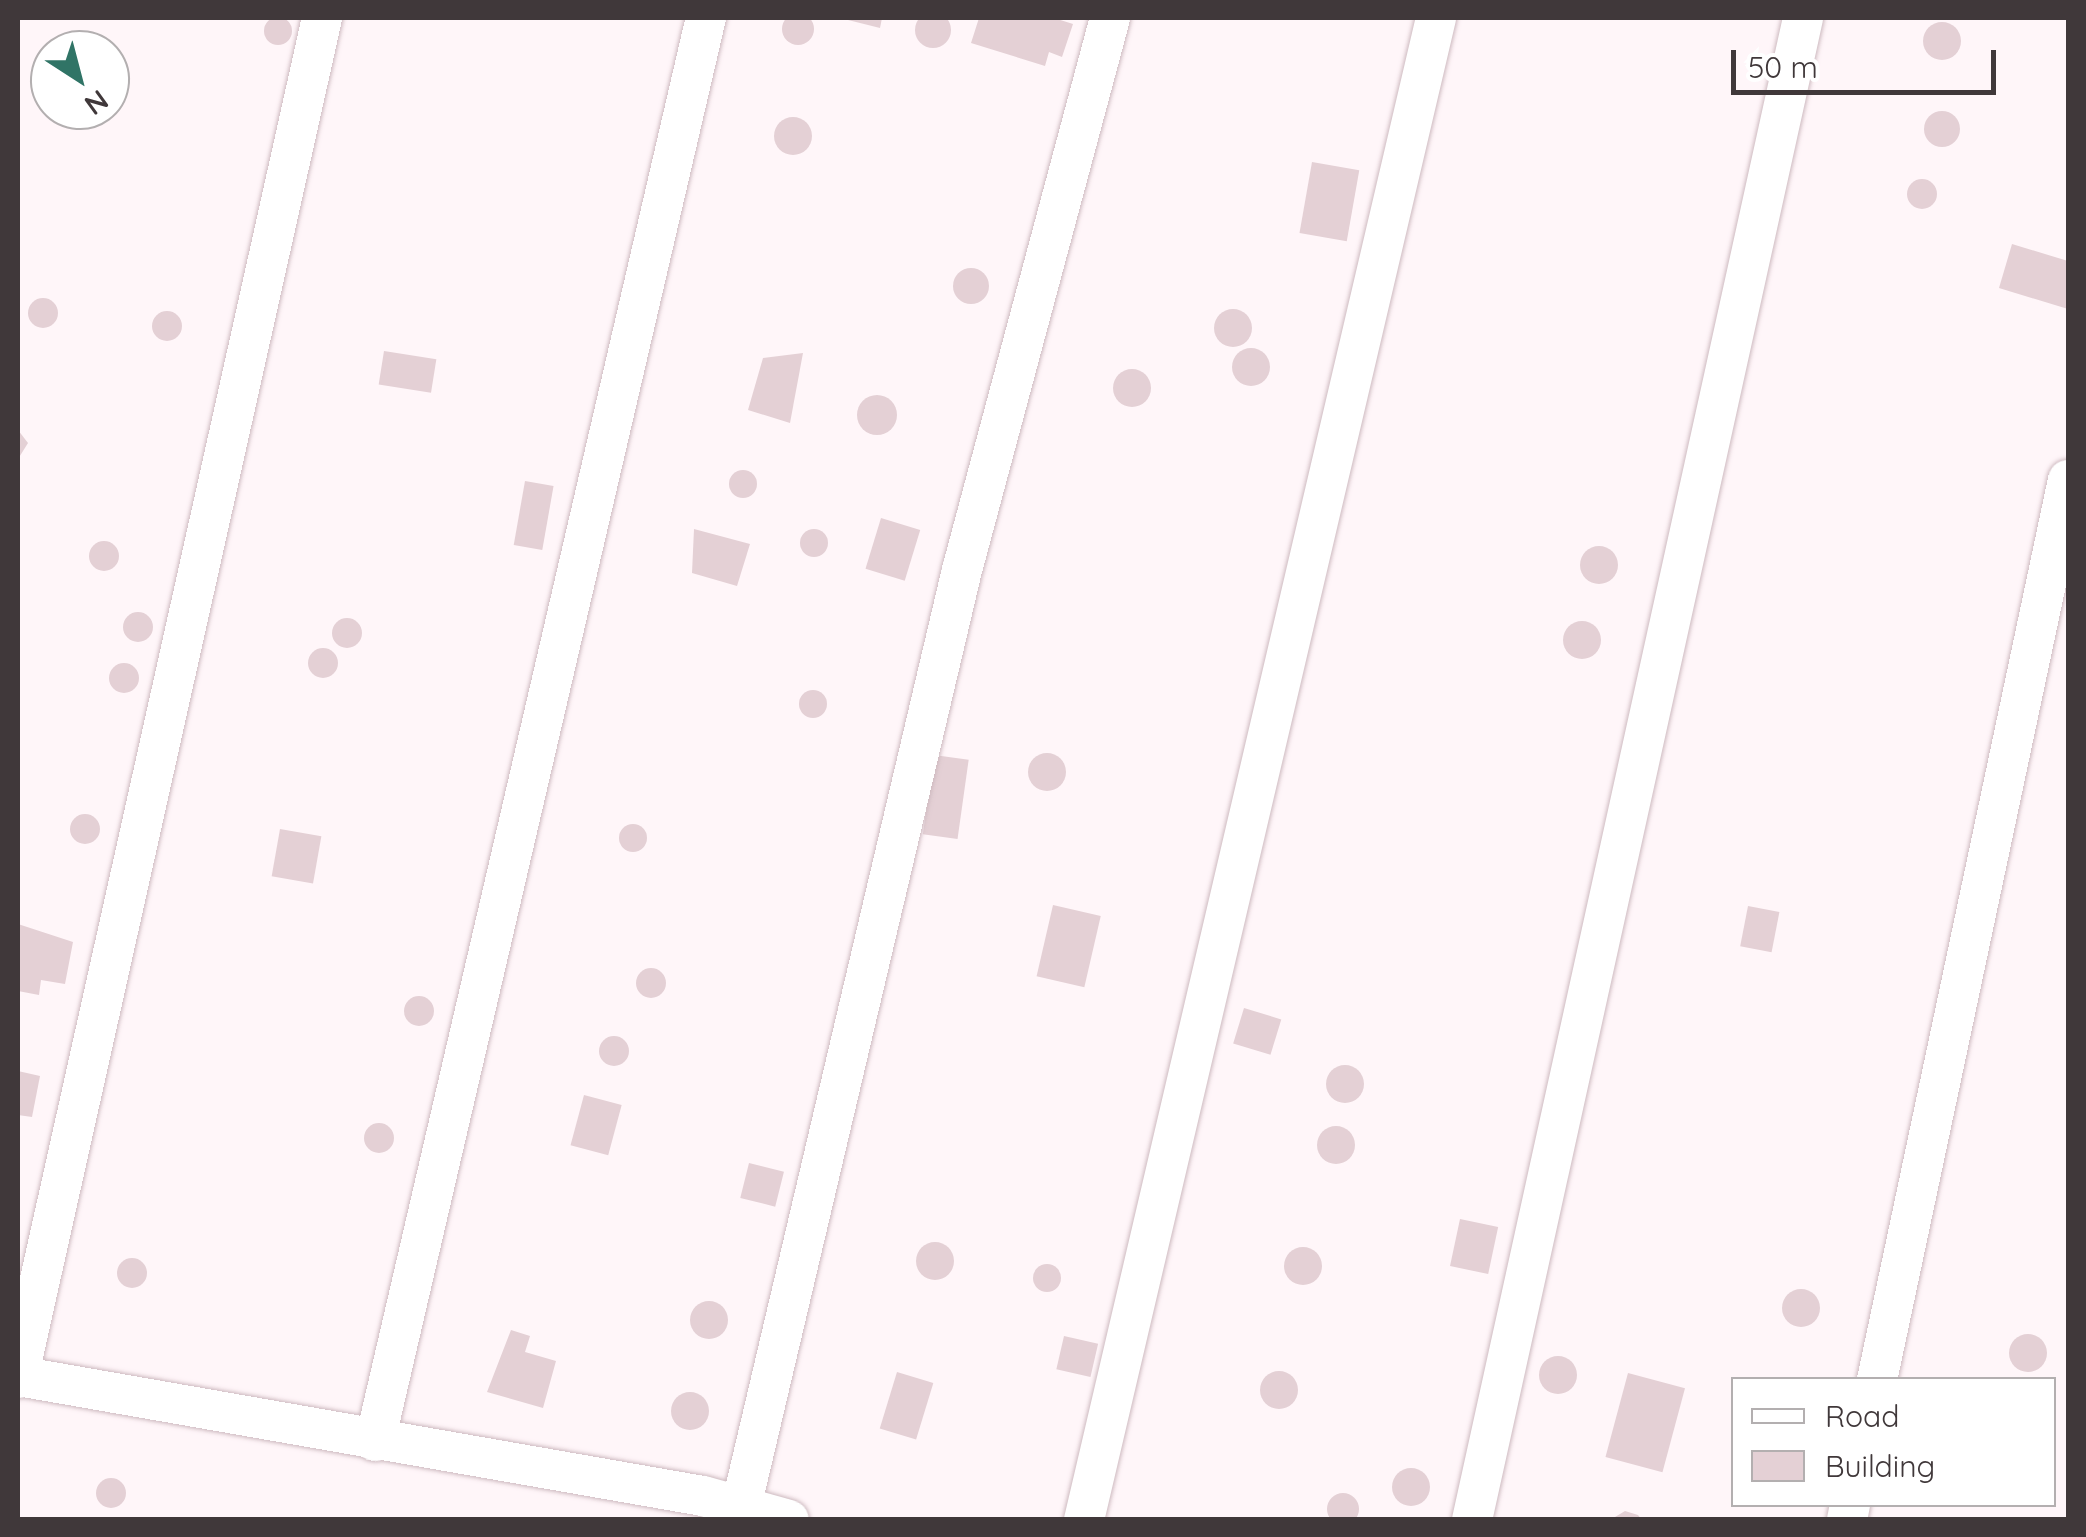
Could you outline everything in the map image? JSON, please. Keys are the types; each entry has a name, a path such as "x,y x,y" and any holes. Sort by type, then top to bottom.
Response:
{"street":[{"path":"322,18 18,1377 375,1441 663,1505 741,1507 790,1520"},
{"path":"375,1441 706,18"},
{"path":"741,1507 962,570 1110,18"},
{"path":"1084,1520 1436,18"},
{"path":"1472,1520 1802,18"},
{"path":"1878,1377 2068,480"}],"building":[{"path":"933,12 946,17 951,30 946,43 933,48 920,43 915,30 920,17"},
{"path":"798,13 809,18 814,29 809,40 798,45 787,40 782,29 787,18"},
{"path":"278,17 288,21 292,31 288,41 278,45 268,41 264,31 268,21"},
{"path":"840,18 882,18 880,28"},
{"path":"979,18 1054,18 1073,24 1062,57 1049,52 1045,66 971,43"},
{"path":"1942,22 1955,28 1961,41 1955,54 1942,60 1929,54 1923,41 1929,28"},
{"path":"1942,111 1954,117 1960,129 1954,141 1942,147 1930,141 1924,129 1930,117"},
{"path":"793,117 807,122 812,136 807,150 793,155 779,150 774,136 779,122"},
{"path":"1312,162 1359,170 1347,241 1299,233"},
{"path":"1922,179 1932,184 1937,194 1932,204 1922,209 1912,204 1907,194 1912,184"},
{"path":"2012,244 2068,261 2068,309 1999,288"},
{"path":"971,268 984,273 989,286 984,299 971,304 958,299 953,286 958,273"},
{"path":"43,298 54,302 58,313 54,324 43,328 32,324 28,313 32,302"},
{"path":"1233,309 1246,315 1252,328 1246,341 1233,347 1220,341 1214,328 1220,315"},
{"path":"167,311 178,315 182,326 178,337 167,341 156,337 152,326 156,315"},
{"path":"1251,348 1264,354 1270,367 1264,380 1251,386 1238,380 1232,367 1238,354"},
{"path":"384,351 436,359 431,393 379,385"},
{"path":"803,353 790,423 748,410 763,358"},
{"path":"1132,369 1145,375 1151,388 1145,401 1132,407 1119,401 1113,388 1119,375"},
{"path":"877,395 891,401 897,415 891,429 877,435 863,429 857,415 863,401"},
{"path":"18,430 28,443 18,459"},
{"path":"743,470 753,474 757,484 753,494 743,498 733,494 729,484 733,474"},
{"path":"525,481 554,486 542,550 514,545"},
{"path":"881,518 920,530 905,581 866,569"},
{"path":"694,529 750,544 737,586 692,573"},
{"path":"814,529 824,533 828,543 824,553 814,557 804,553 800,543 804,533"},
{"path":"104,541 115,545 119,556 115,567 104,571 93,567 89,556 93,545"},
{"path":"1599,546 1612,552 1618,565 1612,578 1599,584 1586,578 1580,565 1586,552"},
{"path":"138,612 149,616 153,627 149,638 138,642 127,638 123,627 127,616"},
{"path":"347,618 358,622 362,633 358,644 347,648 336,644 332,633 336,622"},
{"path":"1582,621 1595,627 1601,640 1595,653 1582,659 1569,653 1563,640 1569,627"},
{"path":"323,648 334,652 338,663 334,674 323,678 312,674 308,663 312,652"},
{"path":"124,663 135,667 139,678 135,689 124,693 113,689 109,678 113,667"},
{"path":"813,690 823,694 827,704 823,714 813,718 803,714 799,704 803,694"},
{"path":"1047,753 1060,759 1066,772 1060,785 1047,791 1034,785 1028,772 1034,759"},
{"path":"934,755 969,760 958,839 923,834"},
{"path":"85,814 96,818 100,829 96,840 85,844 74,840 70,829 74,818"},
{"path":"633,824 643,828 647,838 643,848 633,852 623,848 619,838 623,828"},
{"path":"280,829 321,836 313,884 272,876"},
{"path":"1053,905 1101,916 1084,987 1037,976"},
{"path":"1748,906 1779,912 1772,952 1740,946"},
{"path":"18,924 73,942 65,984 41,980 39,995 18,991"},
{"path":"651,968 662,972 666,983 662,994 651,998 640,994 636,983 640,972"},
{"path":"419,996 430,1000 434,1011 430,1022 419,1026 408,1022 404,1011 408,1000"},
{"path":"1244,1008 1281,1019 1270,1055 1233,1043"},
{"path":"614,1036 625,1040 629,1051 625,1062 614,1066 603,1062 599,1051 603,1040"},
{"path":"1345,1065 1358,1071 1364,1084 1358,1097 1345,1103 1332,1097 1326,1084 1332,1071"},
{"path":"18,1071 40,1076 32,1117 18,1115"},
{"path":"584,1095 622,1105 608,1155 571,1145"},
{"path":"379,1123 390,1127 394,1138 390,1149 379,1153 368,1149 364,1138 368,1127"},
{"path":"1336,1126 1349,1132 1355,1145 1349,1158 1336,1164 1323,1158 1317,1145 1323,1132"},
{"path":"749,1163 784,1172 775,1207 740,1198"},
{"path":"1460,1219 1498,1227 1488,1274 1450,1266"},
{"path":"935,1242 948,1248 954,1261 948,1274 935,1280 922,1274 916,1261 922,1248"},
{"path":"1303,1247 1316,1253 1322,1266 1316,1279 1303,1285 1290,1279 1284,1266 1290,1253"},
{"path":"132,1258 143,1262 147,1273 143,1284 132,1288 121,1284 117,1273 121,1262"},
{"path":"1047,1264 1057,1268 1061,1278 1057,1288 1047,1292 1037,1288 1033,1278 1037,1268"},
{"path":"1801,1289 1814,1295 1820,1308 1814,1321 1801,1327 1788,1321 1782,1308 1788,1295"},
{"path":"709,1301 722,1307 728,1320 722,1333 709,1339 696,1333 690,1320 696,1307"},
{"path":"511,1330 530,1336 525,1352 556,1361 543,1408 487,1392"},
{"path":"2028,1334 2041,1340 2047,1353 2041,1366 2028,1372 2015,1366 2009,1353 2015,1340"},
{"path":"1064,1336 1098,1344 1090,1377 1056,1369"},
{"path":"1558,1356 1571,1362 1577,1375 1571,1388 1558,1394 1545,1388 1539,1375 1545,1362"},
{"path":"1279,1371 1292,1377 1298,1390 1292,1403 1279,1409 1266,1403 1260,1390 1266,1377"},
{"path":"897,1372 933,1383 916,1440 880,1428"},
{"path":"1628,1373 1685,1388 1662,1472 1605,1457"},
{"path":"690,1392 703,1398 709,1411 703,1424 690,1430 677,1424 671,1411 677,1398"},
{"path":"1411,1468 1424,1474 1430,1487 1424,1500 1411,1506 1398,1500 1392,1487 1398,1474"},
{"path":"111,1478 122,1482 126,1493 122,1504 111,1508 100,1504 96,1493 100,1482"},
{"path":"1343,1493 1354,1498 1359,1509 1354,1520 1343,1525 1332,1520 1327,1509 1332,1498"},
{"path":"1625,1511 1638,1515 1642,1520 1610,1520"}]}
